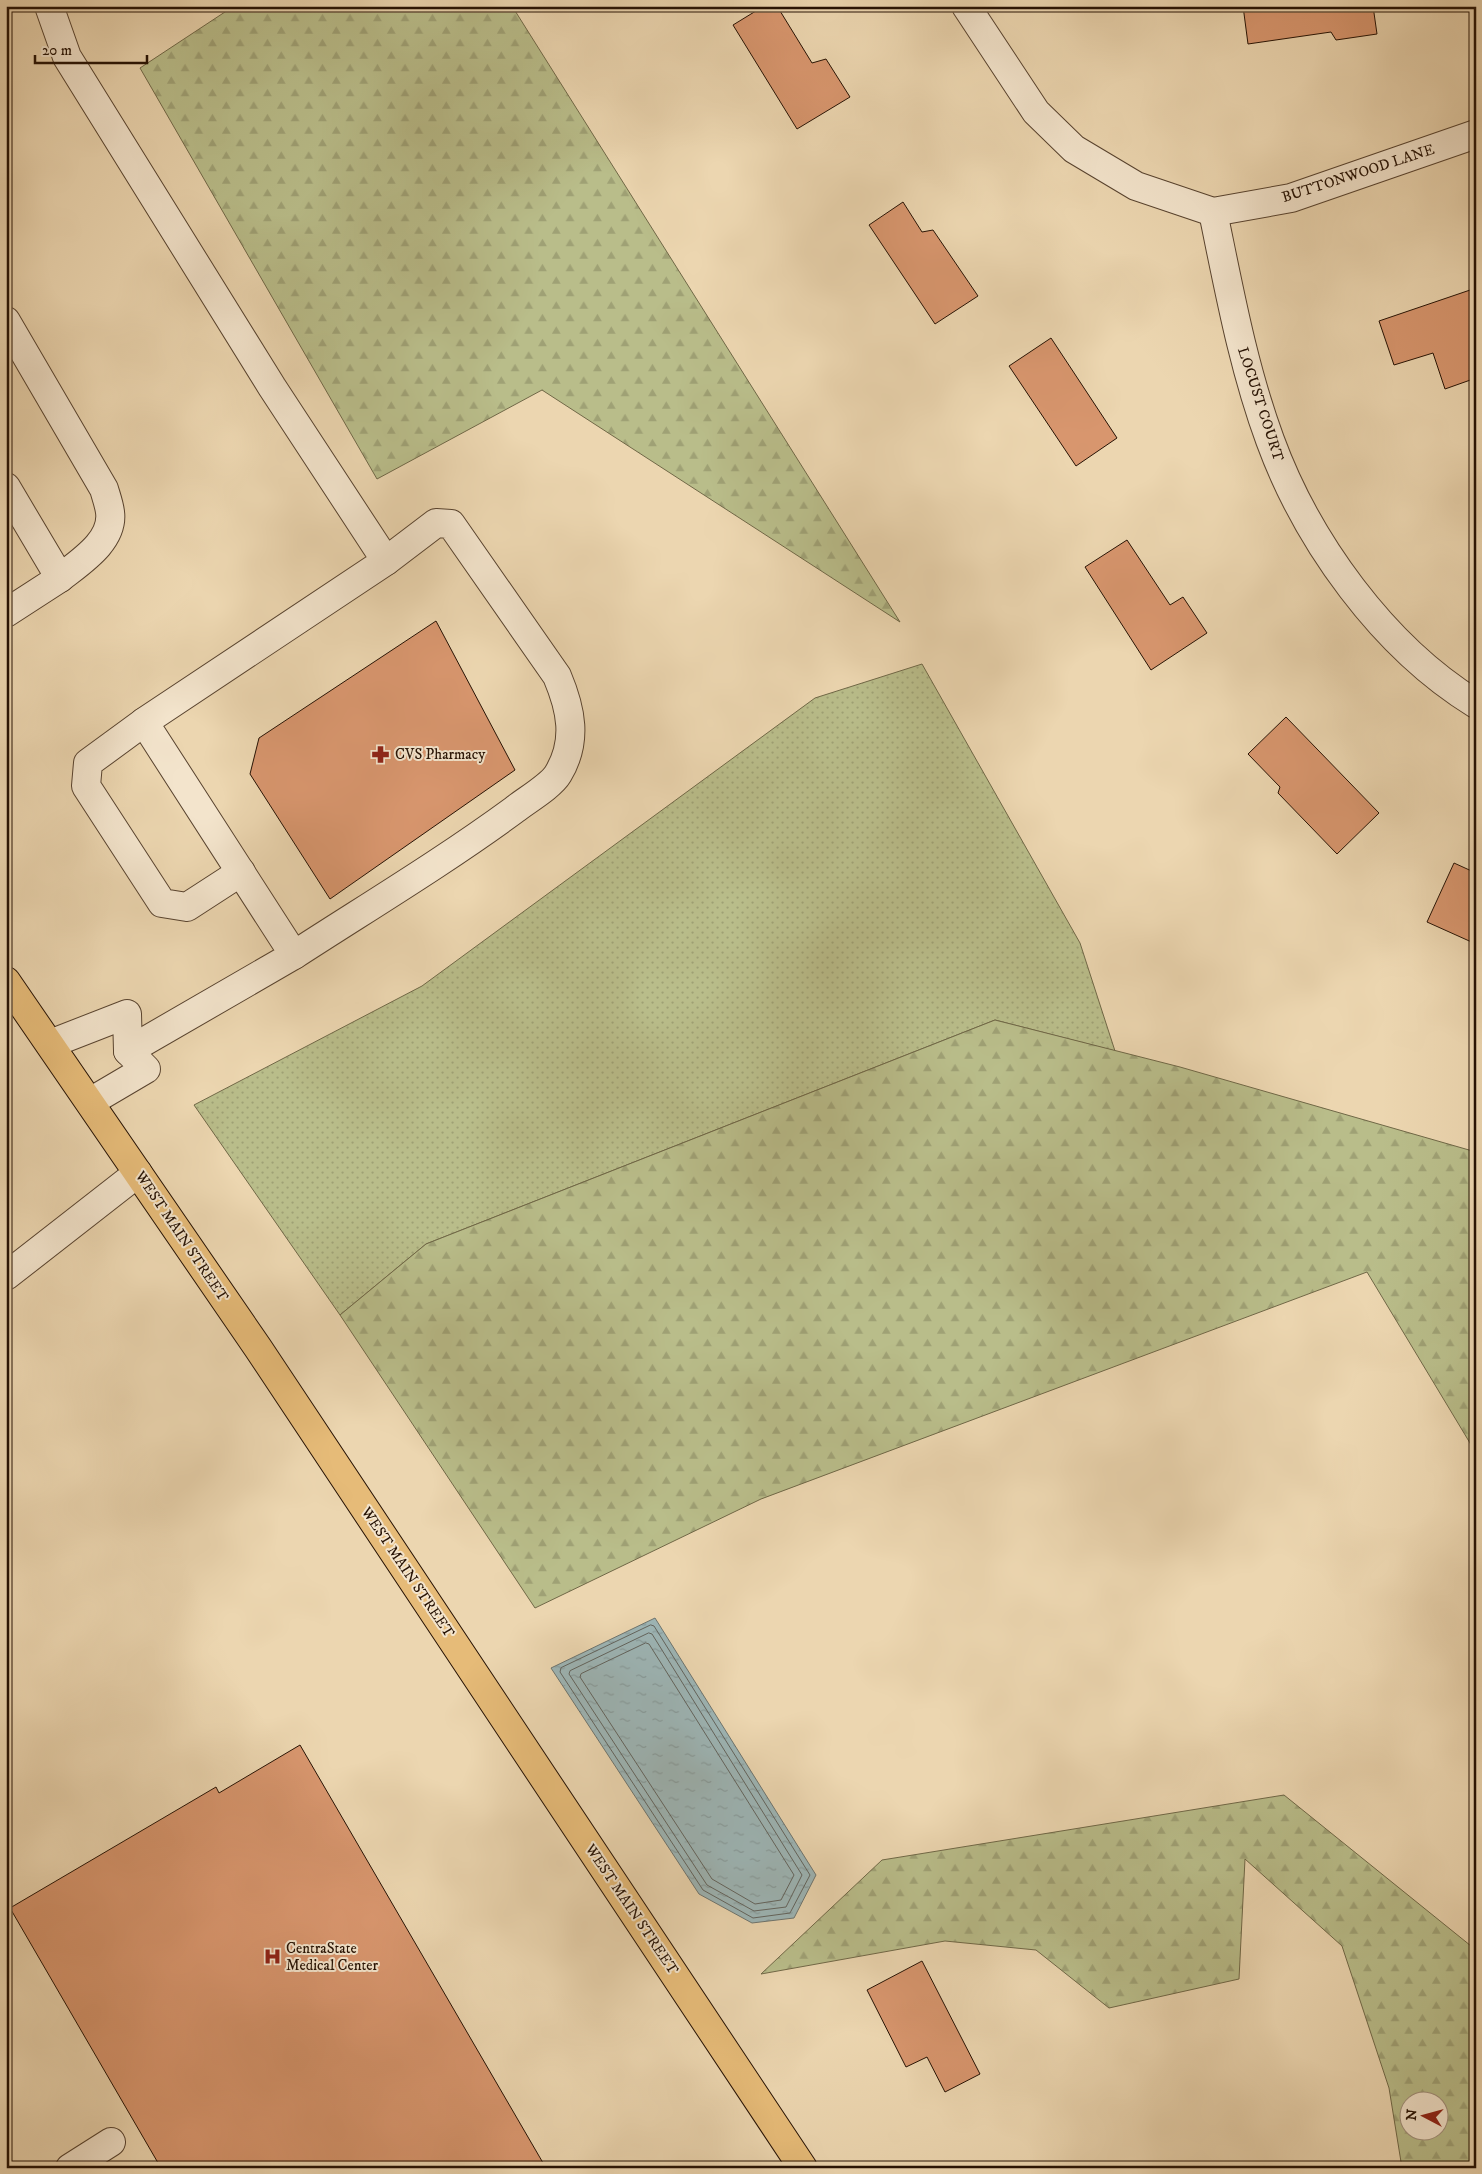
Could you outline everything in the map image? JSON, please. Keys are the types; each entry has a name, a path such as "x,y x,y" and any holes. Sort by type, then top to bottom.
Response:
{"main road":[{"name":"WEST MAIN STREET","path":"6,981 258,1348 803,2168"}],"street":[{"path":"49,6 67,57 272,387 386,561"},
{"name":"BUTTONWOOD LANE","path":"966,6 1036,112 1074,149 1136,186 1213,212 1291,198 1476,134"},
{"name":"LOCUST COURT","path":"1213,212 1233,312 1254,391 1270,441 1303,512 1342,575 1372,613 1394,637 1448,685 1476,704"},
{"path":"6,321 104,489 111,513 109,529 94,550 60,578 6,612"},
{"path":"6,487 60,578"},
{"path":"128,1051 294,955 474,839 558,776 568,752 571,730 568,702 557,676 451,524 436,523 386,561 144,722 88,763 86,786 162,904 187,907 241,872"},
{"path":"144,722 294,955"},
{"path":"50,1044 127,1014 128,1051 146,1069 90,1102"},
{"path":"6,1276 138,1173"},
{"path":"70,2168 111,2142"}],"green space":[{"path":"234,6 512,6 900,622 542,390 377,479 140,68"},
{"path":"922,664 1080,943 1115,1051 995,1020 426,1244 340,1315 194,1105 422,986 815,698"},
{"path":"995,1020 1180,1067 1476,1152 1476,1453 1367,1272 761,1499 535,1608 340,1315 426,1244"},
{"path":"1284,1795 1476,1950 1476,2168 1402,2168 1389,2088 1342,1946 1245,1859 1239,1979 1109,2008 1036,1950 945,1941 761,1974 882,1860"}],"water":[{"path":"655,1618 816,1875 794,1918 752,1923 699,1894 551,1668"}],"building":[{"path":"764,6 777,6 812,63 826,59 850,97 797,129 733,25"},
{"path":"1243,6 1373,6 1377,34 1336,40 1331,32 1248,44"},
{"path":"903,202 922,232 933,230 978,296 935,324 869,225"},
{"path":"1476,288 1476,378 1445,389 1433,353 1394,365 1379,321"},
{"path":"1051,338 1117,438 1076,466 1009,366"},
{"path":"1127,540 1170,605 1183,597 1207,633 1151,670 1085,567"},
{"name":"CVS Pharmacy","path":"436,621 515,770 330,899 250,774 259,738"},
{"path":"1286,717 1379,813 1337,854 1278,793 1280,787 1248,754"},
{"path":"1454,863 1476,873 1476,944 1427,922"},
{"path":"300,1745 546,2168 161,2168 10,1908 216,1787 219,1793"},
{"path":"922,1961 980,2074 945,2092 927,2057 906,2067 867,1990"}],"place":[{"name":"CVS Pharmacy","path":"381,754"},
{"name":"CentraState Medical Center","path":"272,1957"}]}
